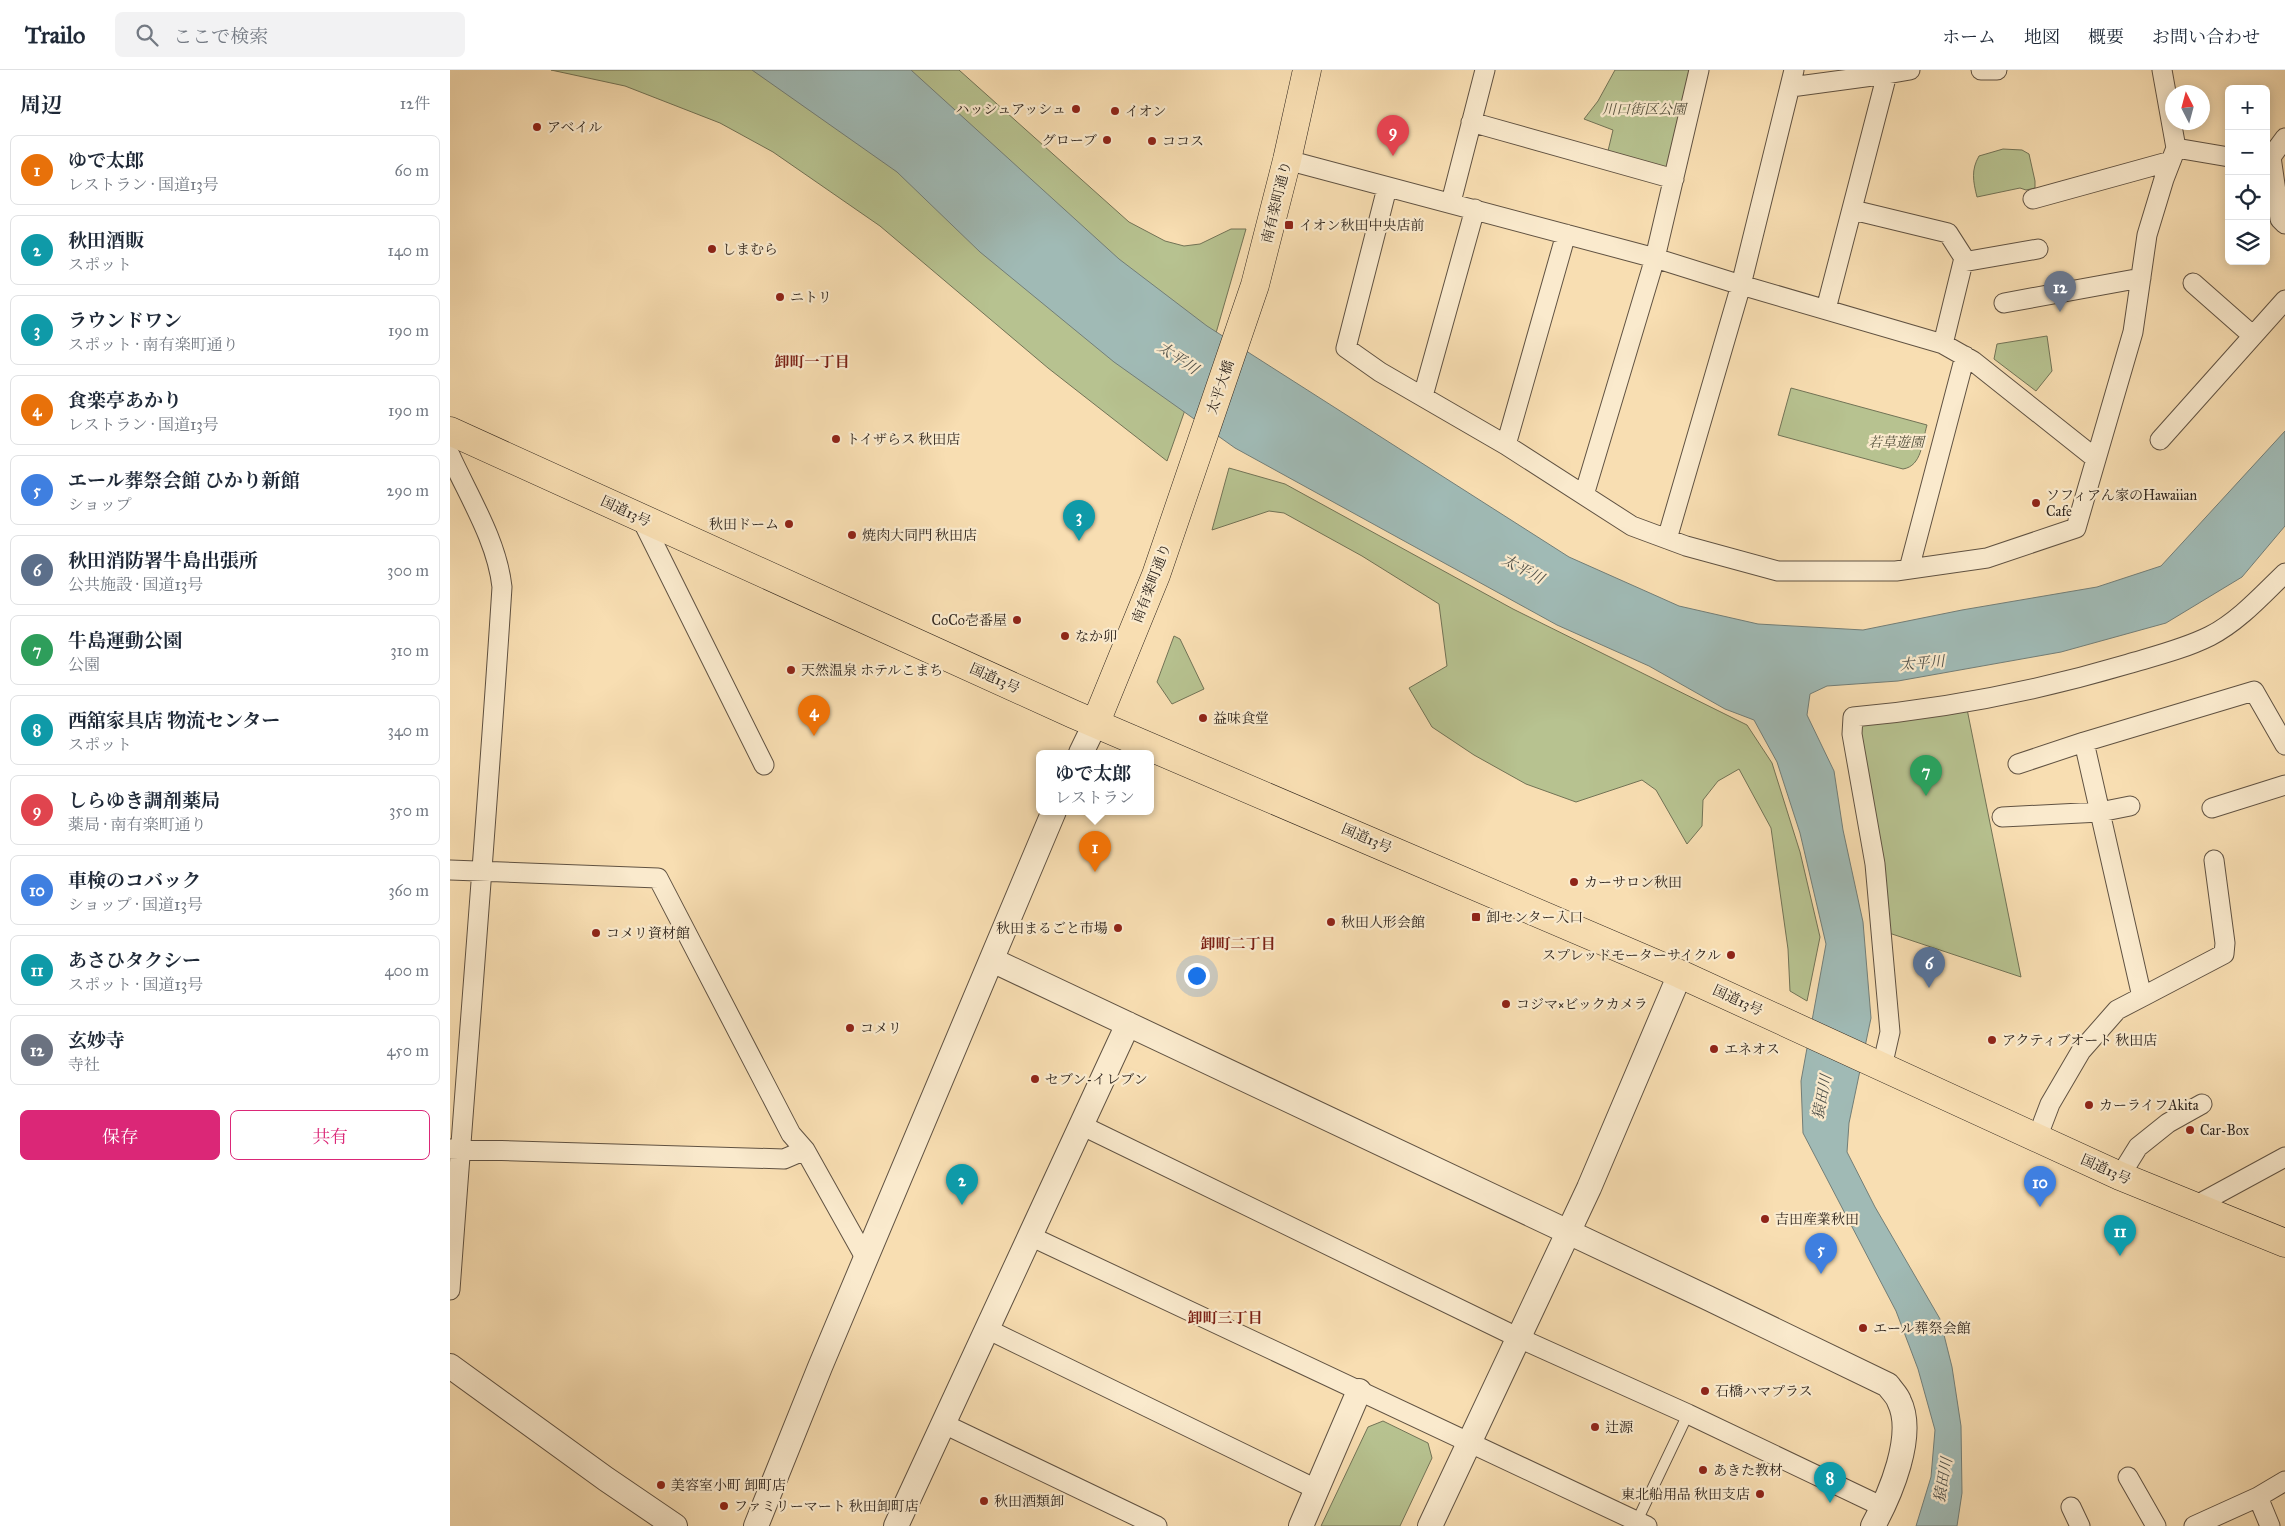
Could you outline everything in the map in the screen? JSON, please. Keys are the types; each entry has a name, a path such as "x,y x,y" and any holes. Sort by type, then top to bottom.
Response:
{"main road":[{"name":"南有楽町通り","path":"1239,332 1254,285 1287,160 1307,70"},
{"name":"太平大橋","path":"1201,442 1239,332"},
{"name":"国道13号","path":"450,431 1096,722 1680,974 2120,1176 2285,1243"},
{"name":"南有楽町通り","path":"1096,722 1156,574 1201,442"}],"street":[{"path":"1451,202 1486,70"},
{"path":"1584,495 1655,258 1699,70"},
{"path":"1667,539 1741,285 1793,79 1887,74 1910,70"},
{"path":"1981,70 1997,70"},
{"path":"1387,188 1346,348 1380,372 1506,445 1632,526 1667,539 1778,571 1896,571 1987,558 2076,528 2133,332 2147,235 2174,154 2162,70"},
{"path":"1826,309 1887,74"},
{"path":"1471,122 1674,179"},
{"path":"2270,157 2285,138"},
{"path":"2033,199 2174,154 2225,157"},
{"path":"1287,160 1387,188 1451,202 1655,258 1943,344 1965,356 2095,458"},
{"path":"2270,164 2280,219 2285,224"},
{"path":"1423,396 1475,209"},
{"path":"1853,210 1948,233 1964,258 1943,344"},
{"path":"1506,445 1566,234"},
{"path":"1963,262 2038,249"},
{"path":"2004,303 2141,278"},
{"path":"2194,283 2252,335"},
{"path":"2160,440 2285,300"},
{"path":"1909,569 1965,356"},
{"path":"450,455 491,545 500,569 502,587 483,872 455,1149 450,1290"},
{"path":"641,518 764,765"},
{"path":"1877,1065 1890,1032 1875,864 1852,734 1853,716 1907,712 2041,686 2095,674 2176,650 2211,636 2242,614 2285,573"},
{"path":"2018,764 2084,742 2254,691 2285,745"},
{"path":"1082,750 1096,722"},
{"path":"2084,742 2142,997"},
{"path":"2212,808 2285,785"},
{"path":"2002,817 2100,812 2130,806"},
{"path":"756,1526 1052,815"},
{"path":"2037,1138 2050,1104 2081,1051 2117,1010 2224,954 2225,943 2214,860"},
{"path":"450,870 658,878 791,1134 805,1150 866,1259"},
{"path":"992,960 1888,1385 1900,1401 1906,1432 1898,1466 1878,1517 1688,1414 1520,1338 1081,1125"},
{"path":"1430,1526 1589,1188 1680,974"},
{"path":"896,1526 1128,1024"},
{"path":"2120,1176 2138,1148 2168,1122 2202,1104"},
{"path":"455,1149 784,1159 805,1150"},
{"path":"2193,1207 2285,1156"},
{"path":"1030,1236 1642,1524"},
{"path":"987,1329 1318,1490"},
{"path":"450,1366 606,1479 675,1526"},
{"path":"1301,1526 1359,1391"},
{"path":"944,1424 1149,1524"},
{"path":"2128,1477 2156,1526"},
{"path":"2194,1526 2258,1497 2285,1482"},
{"path":"2258,1497 2270,1526"},
{"path":"2071,1507 2080,1526"}],"lane":[{"path":"1642,1524 1688,1414"}],"green space":[{"path":"551,70 769,70 794,86 1185,410 1167,461 1048,368 880,226 773,152 720,123 625,86"},
{"path":"907,70 959,70 1129,222 1165,241 1184,246 1200,244 1231,229 1246,229 1214,340 1051,210"},
{"name":"川口街区公園","path":"1615,70 1692,70 1670,165 1658,170 1607,155 1613,130 1584,119 1598,101"},
{"path":"2003,149 2022,150 2029,154 2035,188 2026,190 2020,188 1977,197 1974,176 1979,156"},
{"path":"2047,336 2052,371 2036,391 1994,359 1997,344"},
{"name":"若草遊園","path":"1791,388 1927,425 1918,458 1909,467 1903,469 1778,435"},
{"path":"1229,468 1285,484 1513,609 1747,725 1772,763 1800,852 1820,937 1807,1001 1790,991 1788,949 1771,828 1739,769 1718,781 1703,800 1702,826 1687,844 1656,790 1642,780 1576,802 1526,784 1474,755 1432,727 1409,688 1447,666 1439,604 1362,556 1284,513 1269,511 1212,530"},
{"path":"1174,636 1180,639 1204,689 1172,704 1157,682"},
{"path":"1967,709 2021,977 1886,932 1857,731 1866,720"},
{"path":"1383,1421 1428,1443 1432,1458 1400,1526 1321,1526 1368,1427"}],"water":[{"path":"752,70 911,70 1119,259 1207,326 1569,557 1679,606 1758,624 1863,630 1962,610 2097,587 2161,566 2285,431 2285,526 2242,577 2166,623 2061,652 1898,681 1827,686 1810,694 1807,715 1834,771 1843,830 1863,922 1871,1018 1849,1123 1847,1152 1875,1207 1940,1319 1952,1367 1961,1426 1962,1493 1957,1526 1916,1526 1931,1477 1935,1430 1918,1369 1896,1311 1803,1133 1801,1081 1826,944 1800,833 1777,762 1754,720 1725,709 1649,666 1557,625 1235,448 1114,362 980,252 897,172"}],"place":[{"name":"ハッシュアッシュ","path":"1076,109"},
{"name":"イオン","path":"1115,111"},
{"name":"アベイル","path":"537,127"},
{"name":"グローブ","path":"1107,140"},
{"name":"ココス","path":"1152,141"},
{"name":"しらゆき調剤薬局","path":"1393,156"},
{"name":"イオン秋田中央店前","path":"1289,225"},
{"name":"しまむら","path":"712,249"},
{"name":"ニトリ","path":"780,297"},
{"name":"玄妙寺","path":"2060,312"},
{"name":"トイザらス 秋田店","path":"836,439"},
{"name":"ソフィアん家のHawaiian Cafe","path":"2036,503"},
{"name":"秋田ドーム","path":"789,524"},
{"name":"焼肉大同門 秋田店","path":"852,535"},
{"name":"ラウンドワン","path":"1079,541"},
{"name":"CoCo壱番屋","path":"1017,620"},
{"name":"なか卯","path":"1065,636"},
{"name":"天然温泉 ホテルこまち","path":"791,670"},
{"name":"益味食堂","path":"1203,718"},
{"name":"食楽亭あかり","path":"814,736"},
{"name":"牛島運動公園","path":"1926,796"},
{"name":"ゆで太郎","path":"1095,872"},
{"name":"カーサロン秋田","path":"1574,882"},
{"name":"卸センター入口","path":"1476,917"},
{"name":"秋田人形会館","path":"1331,922"},
{"name":"秋田まるごと市場","path":"1118,928"},
{"name":"コメリ資材館","path":"596,933"},
{"name":"スプレッドモーターサイクル","path":"1731,955"},
{"name":"秋田消防署牛島出張所","path":"1929,988"},
{"name":"コジマ×ビックカメラ","path":"1506,1004"},
{"name":"コメリ","path":"850,1028"},
{"name":"アクティブオート 秋田店","path":"1992,1040"},
{"name":"エネオス","path":"1714,1049"},
{"name":"セブン-イレブン","path":"1035,1079"},
{"name":"カーライフAkita","path":"2089,1105"},
{"name":"Car-Box","path":"2190,1130"},
{"name":"秋田酒販","path":"962,1205"},
{"name":"車検のコバック","path":"2040,1207"},
{"name":"吉田産業秋田","path":"1765,1219"},
{"name":"あさひタクシー","path":"2120,1256"},
{"name":"エール葬祭会館 ひかり新館","path":"1821,1274"},
{"name":"エール葬祭会館","path":"1863,1328"},
{"name":"石橋ハマプラス","path":"1705,1391"},
{"name":"辻源","path":"1595,1427"},
{"name":"あきた教材","path":"1703,1470"},
{"name":"美容室小町 卸町店","path":"661,1485"},
{"name":"東北船用品 秋田支店","path":"1760,1494"},
{"name":"秋田酒類卸","path":"984,1501"},
{"name":"西舘家具店 物流センター","path":"1830,1503"},
{"name":"ファミリーマート 秋田卸町店","path":"724,1506"}],"district":[{"name":"卸町一丁目","path":"812,362"},
{"name":"卸町二丁目","path":"1238,944"},
{"name":"卸町三丁目","path":"1225,1318"}],"water label":[{"name":"太平川","path":"1178,358"},
{"name":"太平川","path":"1523,569"},
{"name":"太平川","path":"1922,663"},
{"name":"猿田川","path":"1822,1097"},
{"name":"猿田川","path":"1943,1480"}]}
